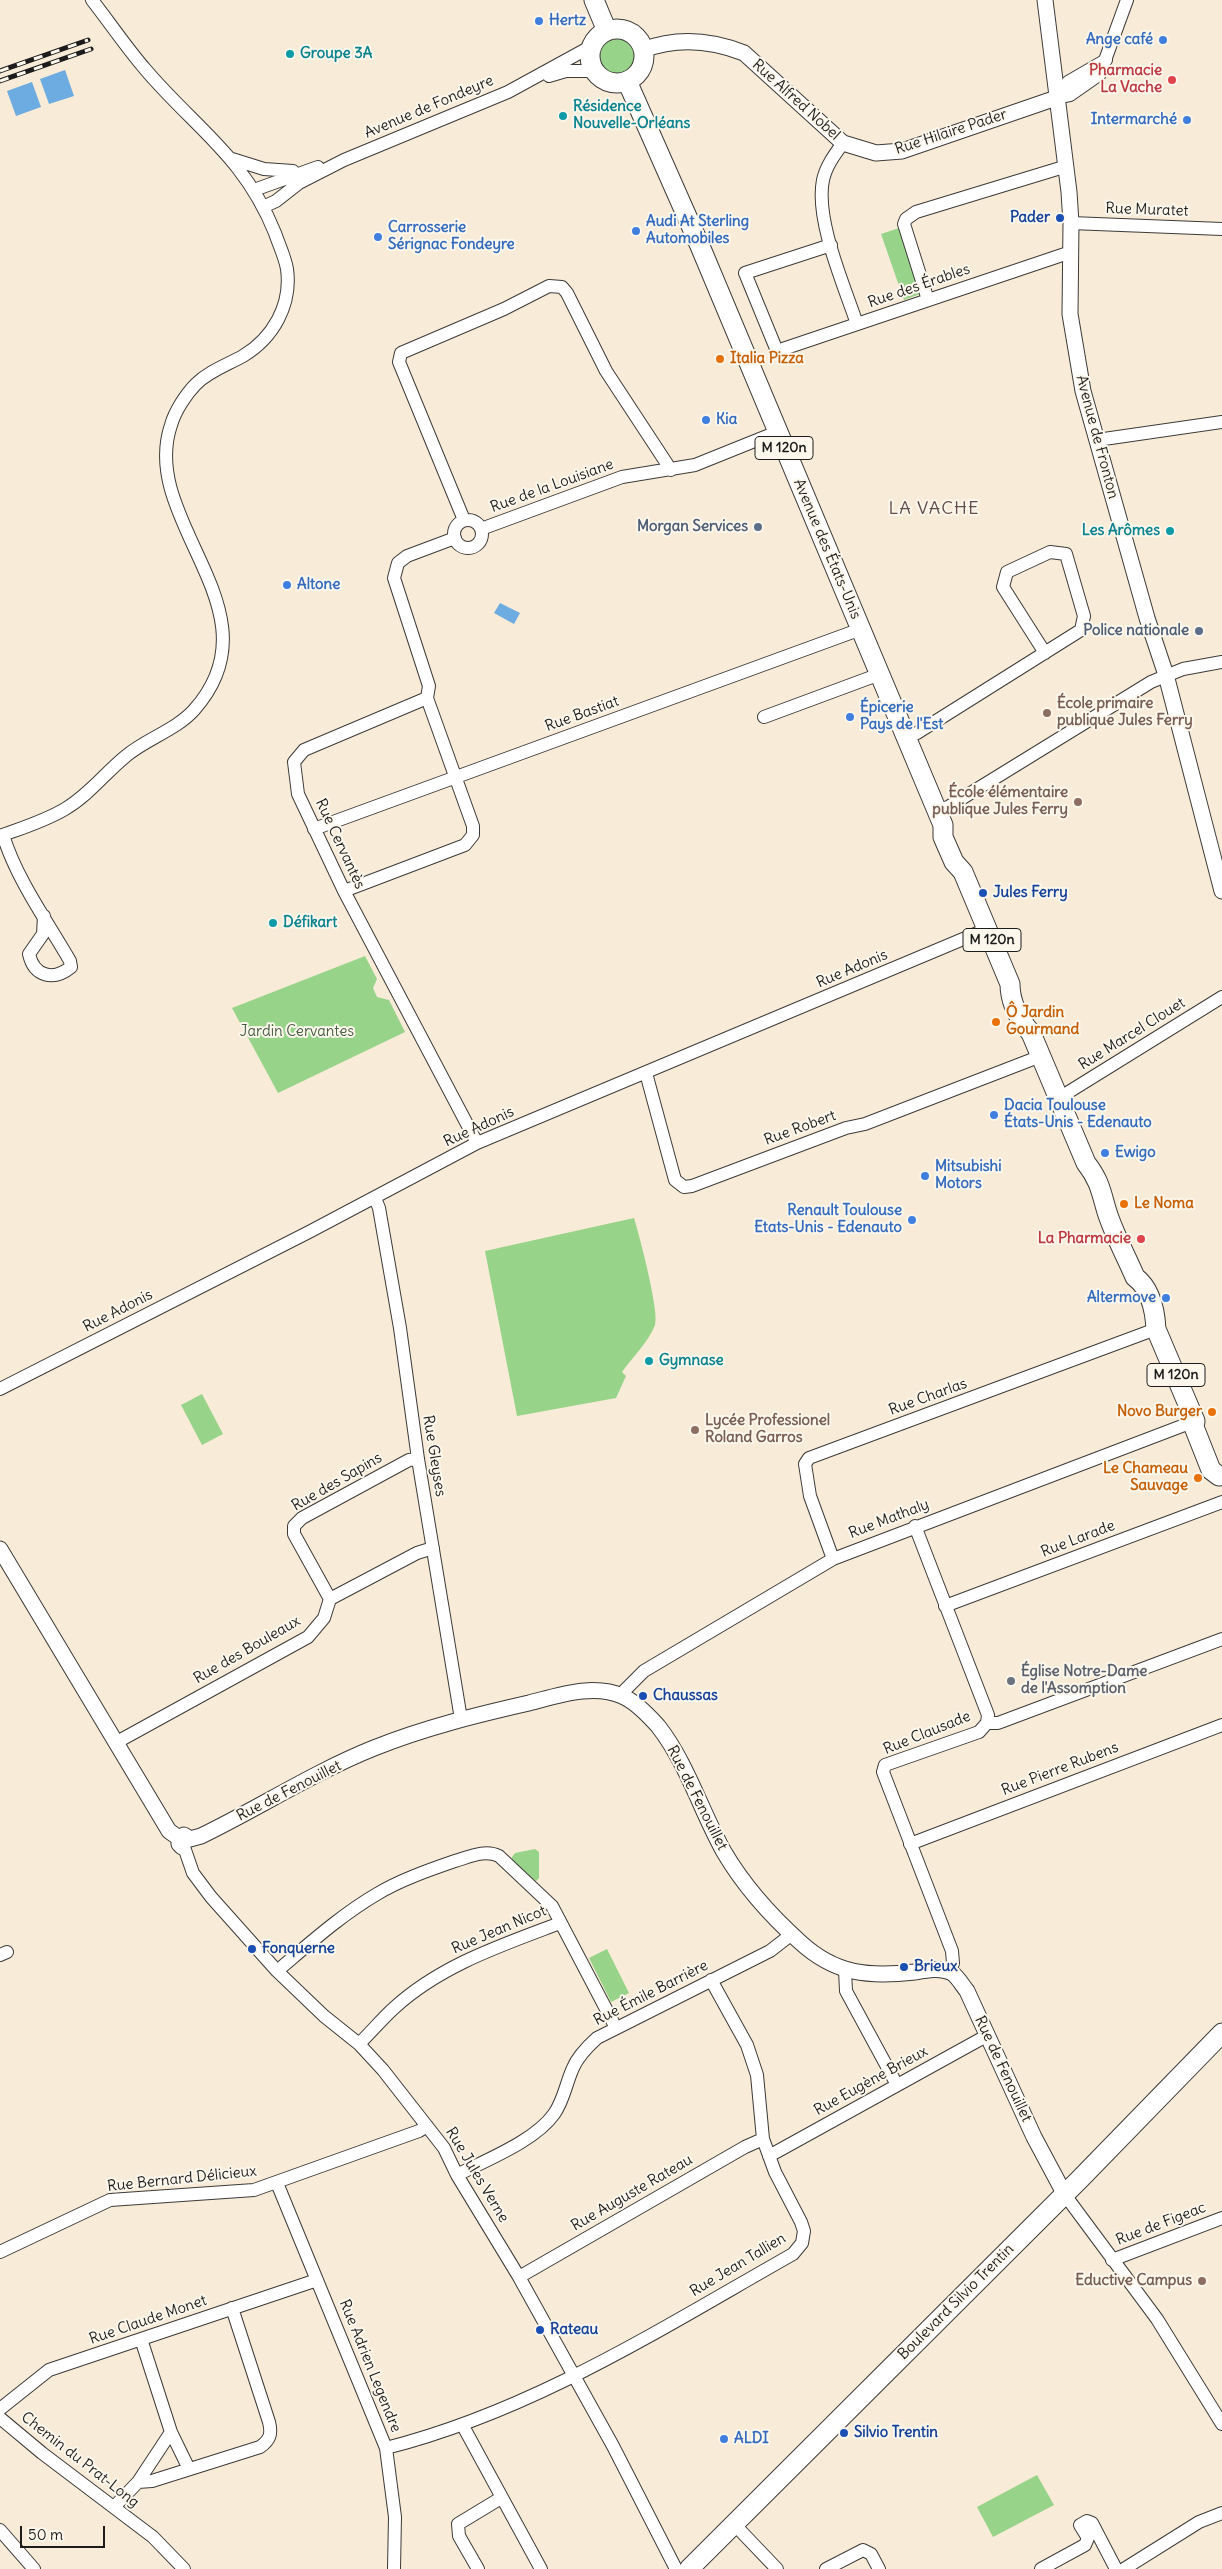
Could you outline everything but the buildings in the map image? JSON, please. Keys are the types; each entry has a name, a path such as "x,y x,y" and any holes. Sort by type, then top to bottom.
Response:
{"main road":[{"path":"594,0 607,31"},
{"path":"607,31 625,31 634,35 643,50 644,58 639,72 627,81 612,83 598,77 590,63 592,46 595,40 607,31"},
{"name":"Avenue des États-Unis","path":"627,81 673,183 940,818 952,834 963,859 963,872 1010,984 1018,991 1029,1015 1031,1033 1086,1163 1096,1175 1104,1194 1107,1212 1135,1277 1144,1284 1156,1313 1156,1329 1195,1421 1201,1424 1219,1466 1220,1480"},
{"name":"Boulevard Silvio Trentin","path":"689,2569 1065,2195 1222,2033"}],"street":[{"path":"44,916 9,854 2,836 66,808 100,781 126,756 191,714 209,692 218,669 224,643 220,616 172,491 166,469 168,439 171,425 178,410 196,384 208,374 244,355 265,338 282,312 287,296 287,268 263,207 254,190 232,159 146,70 92,0"},
{"name":"Avenue de Fronton","path":"1046,0 1067,166 1071,223 1070,314 1083,391 1147,618 1166,675 1222,891"},
{"path":"1058,97 1070,95 1095,78 1103,69 1122,9 1127,0"},
{"name":"Rue Alfred Nobel","path":"643,50 671,42 687,41 730,47 744,53 844,143 831,160 824,178 822,209 831,245 857,324"},
{"name":"Avenue de Fondeyre","path":"525,84 592,46"},
{"name":"Avenue de Fondeyre","path":"263,207 276,201 299,183 344,160 525,84 566,71 594,71"},
{"name":"Rue Hilaire Pader","path":"844,143 876,153 902,151 1058,97"},
{"name":"Avenue de Fondeyre","path":"232,159 278,172 302,171"},
{"name":"Avenue de Fondeyre","path":"254,190 302,171 344,160"},
{"path":"928,300 904,224 906,219 916,212 1067,166"},
{"name":"Rue Muratet","path":"1071,223 1222,229"},
{"name":"Rue des Érables","path":"831,245 745,273 777,352 1071,252"},
{"path":"344,891 465,845 473,835 473,826 427,698 429,686 396,590 394,578 396,568 407,556 455,538 455,530 464,520 399,362 401,353 504,309 549,286 562,287 567,293 606,372 671,470"},
{"path":"1097,440 1222,422"},
{"name":"Rue de la Louisiane","path":"481,529 622,477 695,465 777,432"},
{"name":"Rue de la Louisiane","path":"455,538 460,545 472,547 481,538 481,529 476,522 464,520"},
{"path":"907,737 1045,653 1081,630 1084,616 1066,554 1050,552 1008,572 1003,587 1045,653"},
{"name":"Rue Bastiat","path":"314,829 861,629"},
{"path":"940,818 948,807 1166,675 1183,669 1222,662"},
{"path":"764,716 880,674"},
{"name":"Rue Cervantès","path":"427,698 304,750 294,762 298,794 314,829 344,891 477,1143"},
{"name":"Rue Adonis","path":"0,1389 375,1198 477,1143 987,929"},
{"name":"Rue Marcel Clouet","path":"1059,1098 1222,997"},
{"name":"Rue Robert","path":"646,1073 675,1180 684,1187 692,1186 837,1131 865,1124 1041,1056"},
{"name":"Rue Gleyses","path":"375,1198 379,1208 400,1328 418,1459 461,1719"},
{"name":"Rue Charlas","path":"833,1559 810,1496 805,1464 810,1458 1156,1329"},
{"name":"Rue Mathaly","path":"620,1695 644,1670 833,1559 1195,1421"},
{"name":"Rue des Sapins","path":"330,1599 294,1534 294,1526 310,1514 409,1460 418,1459"},
{"name":"Rue Larade","path":"945,1606 1222,1502"},
{"name":"Rue Clausade","path":"916,1526 988,1715 987,1723 978,1732 885,1765 883,1772 952,1951 953,1963 950,1972"},
{"path":"330,1599 417,1553 433,1548"},
{"path":"0,1549 169,1831 184,1841"},
{"name":"Rue des Bouleaux","path":"117,1742 308,1637 324,1618 330,1599"},
{"path":"987,1723 998,1723 1222,1639"},
{"name":"Rue de Fenouillet","path":"184,1841 201,1836 372,1749 461,1719 568,1693 587,1691 620,1695 639,1708 661,1730 678,1757 724,1853 756,1898 792,1934 822,1958 845,1970 870,1975 935,1969 950,1972 967,1991 1034,2137 1065,2195"},
{"name":"Rue Pierre Rubens","path":"910,1844 1222,1725"},
{"name":"Rue Jules Verne","path":"184,1841 193,1873 211,1897 277,1971 324,2016 359,2044 383,2070 444,2148 457,2175 519,2277 631,2480 676,2569"},
{"path":"277,1971 332,1925 378,1893 442,1866 474,1855 490,1853 499,1856 545,1897 616,2028"},
{"name":"Rue Jean Nicot","path":"359,2044 394,2008 433,1979 486,1951 560,1923"},
{"name":"Rue Émile Barrière","path":"457,2175 536,2133 553,2116 561,2103 573,2067 582,2052 597,2038 770,1951 792,1934"},
{"path":"845,1970 846,1991 897,2085"},
{"name":"Rue Jean Tallien","path":"386,2448 463,2426 573,2377 794,2254 802,2243 804,2232 774,2172 763,2139 759,2092 752,2059 740,2029 711,1980"},
{"name":"Rue Eugène Brieux","path":"769,2156 988,2035"},
{"name":"Rue Bernard Délicieux","path":"0,2252 110,2200 235,2193 277,2183 419,2131 427,2126"},
{"name":"Rue Auguste Rateau","path":"519,2277 763,2139"},
{"name":"Rue Adrien Legendre","path":"277,2183 386,2448 395,2517 394,2569"},
{"path":"1065,2195 1157,2320 1222,2424"},
{"name":"Rue de Figeac","path":"1112,2260 1222,2218"},
{"name":"Rue Claude Monet","path":"0,2409 48,2370 318,2280"},
{"path":"138,2482 152,2481 260,2447 268,2441 272,2431 232,2308"},
{"path":"141,2339 171,2432 189,2469"},
{"name":"Chemin du Prat-Long","path":"0,2418 42,2454 164,2546 184,2569"},
{"path":"463,2426 540,2569"},
{"path":"114,2507 138,2482 171,2432"},
{"path":"478,2569 459,2536 458,2524 502,2498"},
{"path":"1124,2569 1190,2527 1222,2513"},
{"path":"1041,2569 1085,2545 1088,2538 1080,2525 1087,2522 1092,2523 1116,2569"},
{"path":"734,2524 777,2569"},
{"path":"0,2530 34,2569"},
{"path":"826,2569 863,2550 871,2554 879,2569"}],"green space":[{"path":"617,39 629,45 635,57 629,69 617,75 605,69 599,57 605,45"},
{"path":"899,228 920,294 904,300 881,234"},
{"name":"Jardin Cervantes","path":"365,956 377,979 373,988 377,997 389,1000 405,1032 278,1093 232,1008"},
{"path":"634,1218 652,1290 656,1318 655,1325 645,1343 622,1372 626,1376 616,1398 517,1416 485,1251"},
{"path":"202,1394 223,1434 202,1445 181,1405"},
{"path":"535,1849 539,1852 539,1878 536,1881 512,1861 515,1853"},
{"path":"607,1949 629,1993 611,2002 589,1958"},
{"path":"1037,2475 1054,2505 993,2537 977,2507"}],"water":[{"path":"65,70 74,96 49,104 40,79"},
{"path":"32,82 41,107 16,116 7,91"},
{"path":"500,603 520,613 514,624 494,613"}],"railway":[{"path":"0,71 88,40"},
{"path":"0,81 91,49"}],"place":[{"name":"Hertz","path":"539,21"},
{"name":"Ange café","path":"1163,40"},
{"name":"Groupe 3A","path":"290,54"},
{"name":"Pharmacie La Vache","path":"1172,80"},
{"name":"Résidence Nouvelle-Orléans","path":"563,116"},
{"name":"Intermarché","path":"1187,120"},
{"name":"Pader","path":"1060,218"},
{"name":"Audi At Sterling Automobiles","path":"636,231"},
{"name":"Carrosserie Sérignac Fondeyre","path":"378,237"},
{"name":"Italia Pizza","path":"720,359"},
{"name":"Kia","path":"706,420"},
{"name":"Morgan Services","path":"758,527"},
{"name":"Les Arômes","path":"1170,531"},
{"name":"Altone","path":"287,585"},
{"name":"Police nationale","path":"1199,631"},
{"name":"École primaire publique Jules Ferry","path":"1047,713"},
{"name":"Épicerie Pays de l'Est","path":"850,717"},
{"name":"École élémentaire publique Jules Ferry","path":"1078,802"},
{"name":"Jules Ferry","path":"983,893"},
{"name":"Défikart","path":"273,923"},
{"name":"Ô Jardin Gourmand","path":"996,1022"},
{"name":"Dacia Toulouse États-Unis - Edenauto","path":"994,1115"},
{"name":"Ewigo","path":"1105,1153"},
{"name":"Mitsubishi Motors","path":"925,1176"},
{"name":"Le Noma","path":"1124,1204"},
{"name":"Renault Toulouse Etats-Unis - Edenauto","path":"912,1220"},
{"name":"La Pharmacie","path":"1141,1239"},
{"name":"Altermove","path":"1166,1298"},
{"name":"Gymnase","path":"649,1361"},
{"name":"Novo Burger","path":"1212,1412"},
{"name":"Lycée Professionel Roland Garros","path":"695,1430"},
{"name":"Le Chameau Sauvage","path":"1198,1478"},
{"name":"Église Notre-Dame de l'Assomption","path":"1011,1681"},
{"name":"Chaussas","path":"643,1696"},
{"name":"Fonquerne","path":"252,1949"},
{"name":"Brieux","path":"904,1967"},
{"name":"Eductive Campus","path":"1202,2281"},
{"name":"Rateau","path":"540,2330"},
{"name":"Silvio Trentin","path":"844,2433"},
{"name":"ALDI","path":"724,2439"}],"district":[{"name":"LA VACHE","path":"934,509"}]}
